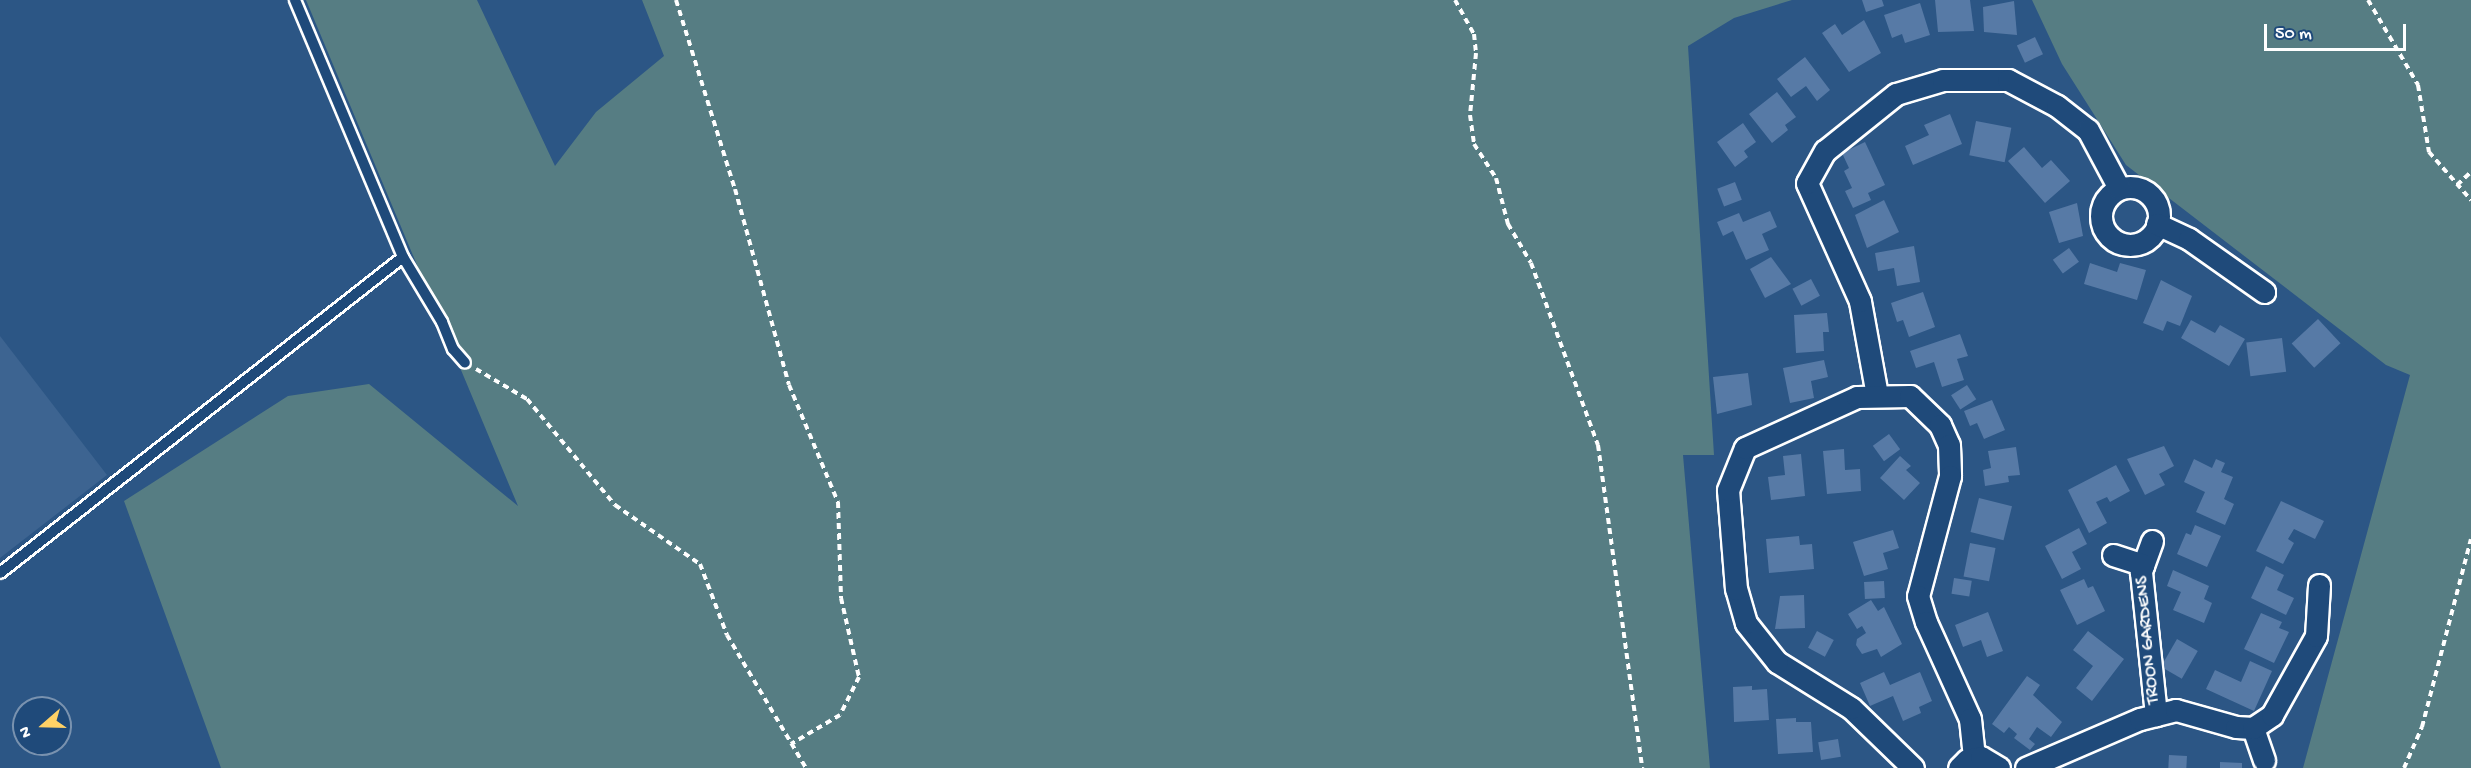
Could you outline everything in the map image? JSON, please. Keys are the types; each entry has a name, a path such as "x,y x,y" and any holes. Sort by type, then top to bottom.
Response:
{"street":[{"path":"1876,395 1860,302 1807,183 1825,151 1896,94 1943,80 2008,80 2057,106 2088,130 2119,188"},
{"path":"2135,186 2151,194 2160,212 2157,224 2154,234 2140,244 2122,244 2109,237 2102,226 2101,212 2112,193 2119,188 2135,186"},
{"path":"2157,224 2189,239 2264,292"},
{"path":"1913,768 1851,708 1777,662 1746,623 1736,589 1728,490 1746,448 1857,397 1910,396 1940,425 1949,445 1950,476 1918,596 1926,622 1970,719 1966,763 1988,758 1999,768"},
{"name":"TROON GARDENS","path":"2152,541 2144,565 2144,614 2156,716"},
{"name":"TROON GARDENS","path":"2113,555 2144,565"},
{"path":"2264,760 2253,728 2272,715 2316,636 2319,585"},
{"name":"TROON GARDENS","path":"2026,768 2176,710 2236,727 2253,728"}],"lane":[{"path":"295,0 403,257 453,349 465,363"},
{"path":"0,573 403,257"}],"path":[{"path":"675,0 735,189 789,385 837,502 840,597 859,677 840,715 791,744"},
{"path":"1455,0 1474,34 1476,53 1470,115 1474,144 1496,178 1508,224 1531,262 1598,445 1642,768"},
{"path":"2368,0 2418,85 2429,152 2471,200"},
{"path":"2457,184 2471,172"},
{"path":"465,363 528,399 615,505 700,564 727,635 806,768"},
{"path":"2404,768 2422,726 2471,538"}],"shaded area":[{"path":"0,336 107,475 0,558"}],"green space":[{"path":"306,0 477,0 555,166 596,112 664,56 642,0 1792,0 1734,18 1688,46 1714,455 1683,455 1710,768 221,768 124,501 288,396 369,384 518,506"},
{"path":"2032,0 2471,0 2471,768 2303,768 2410,375 2386,365 2126,165 2062,64"}],"building":[{"path":"1862,0 1882,0 1884,6 1866,12"},
{"path":"1935,0 1970,0 1974,31 1938,32"},
{"path":"2014,1 2017,35 1984,32 1983,7"},
{"path":"1920,3 1930,35 1905,43 1902,34 1892,38 1884,15"},
{"path":"1864,20 1881,53 1849,72 1822,33 1835,24 1842,35"},
{"path":"2035,37 2043,54 2025,63 2017,45"},
{"path":"1805,57 1830,90 1817,101 1806,86 1791,97 1777,79"},
{"path":"1777,92 1796,117 1785,125 1788,130 1772,143 1749,114"},
{"path":"1950,114 1962,144 1913,165 1905,146 1929,135 1924,125"},
{"path":"1976,121 2011,128 2005,162 1969,155"},
{"path":"1743,123 1756,142 1744,151 1748,157 1735,167 1717,142"},
{"path":"1865,142 1885,185 1868,193 1871,200 1853,208 1845,191 1852,188 1844,171 1849,168 1842,153"},
{"path":"2024,147 2042,168 2051,160 2070,181 2045,203 2008,161"},
{"path":"1735,182 1742,200 1724,207 1717,189"},
{"path":"1884,200 1899,232 1867,248 1855,215"},
{"path":"2077,203 2083,236 2059,243 2049,212"},
{"path":"1770,211 1777,227 1762,234 1769,250 1746,260 1733,231 1723,236 1717,222 1739,213 1743,222"},
{"path":"1914,246 1920,282 1897,286 1894,268 1878,271 1875,253"},
{"path":"2069,248 2079,262 2063,274 2053,260"},
{"path":"1771,257 1791,284 1765,298 1750,269"},
{"path":"2090,263 2117,272 2120,263 2146,270 2137,300 2084,284"},
{"path":"1811,279 1820,296 1801,306 1792,289"},
{"path":"2161,280 2192,296 2180,326 2167,321 2163,331 2143,323"},
{"path":"1923,292 1935,327 1909,337 1903,320 1897,322 1891,303"},
{"path":"1827,313 1829,332 1823,332 1824,351 1796,353 1794,315"},
{"path":"2318,319 2341,343 2314,368 2292,344"},
{"path":"2191,320 2215,333 2220,325 2245,339 2229,366 2181,338"},
{"path":"1960,334 1968,356 1957,359 1964,380 1942,387 1934,362 1916,368 1910,351"},
{"path":"2282,338 2286,372 2250,376 2246,342"},
{"path":"1824,360 1828,377 1811,381 1814,398 1790,403 1783,368"},
{"path":"1748,373 1752,405 1717,414 1713,377"},
{"path":"1967,385 1976,399 1960,410 1951,395"},
{"path":"1992,400 2005,430 1984,439 1977,423 1970,426 1964,411"},
{"path":"1889,434 1900,449 1884,461 1873,446"},
{"path":"2164,446 2174,466 2159,474 2165,485 2145,495 2127,459"},
{"path":"2016,447 2020,475 2008,476 2009,482 1985,486 1983,470 1991,468 1988,451"},
{"path":"1844,449 1845,470 1860,469 1861,491 1827,494 1823,451"},
{"path":"1801,454 1805,496 1771,500 1768,477 1785,475 1783,456"},
{"path":"1900,456 1911,466 1906,470 1920,483 1904,500 1880,478"},
{"path":"2194,459 2212,468 2216,459 2225,463 2221,472 2233,477 2224,499 2234,504 2225,525 2196,512 2205,492 2184,482"},
{"path":"2116,465 2130,491 2110,502 2107,497 2096,502 2107,523 2089,533 2068,490"},
{"path":"1979,498 2012,506 2004,540 1971,532"},
{"path":"2281,501 2324,521 2315,539 2294,529 2288,539 2294,543 2283,564 2256,551"},
{"path":"2195,525 2221,536 2207,567 2177,554 2186,533 2191,535"},
{"path":"2079,528 2087,544 2072,552 2081,569 2062,579 2045,546"},
{"path":"1893,530 1899,548 1883,553 1888,569 1864,576 1853,542"},
{"path":"1799,536 1800,545 1812,544 1814,569 1769,573 1766,539"},
{"path":"1970,543 1996,548 1989,581 1964,576"},
{"path":"2266,566 2284,575 2277,590 2294,598 2286,615 2251,598"},
{"path":"2173,570 2209,586 2204,599 2212,603 2204,623 2173,610 2181,592 2167,586"},
{"path":"1954,578 1972,581 1969,597 1951,594"},
{"path":"2084,579 2088,588 2093,586 2105,611 2077,625 2060,590"},
{"path":"1884,581 1885,598 1865,599 1864,582"},
{"path":"1804,595 1805,628 1775,629 1780,596"},
{"path":"1871,600 1878,611 1884,607 1902,644 1881,657 1877,649 1862,654 1856,645 1857,639 1866,633 1862,626 1857,629 1848,614"},
{"path":"1988,612 2003,651 1987,657 1981,640 1963,647 1955,625"},
{"path":"2261,613 2282,622 2279,628 2289,632 2274,663 2244,649"},
{"path":"1817,631 1834,640 1825,657 1808,648"},
{"path":"2088,631 2124,659 2092,701 2076,688 2093,666 2073,650"},
{"path":"2177,639 2198,651 2182,679 2161,667"},
{"path":"2250,661 2272,671 2254,711 2206,689 2215,670 2241,682"},
{"path":"1884,672 1890,685 1920,672 1932,701 1919,707 1921,713 1903,721 1893,696 1870,706 1860,683"},
{"path":"2027,676 2040,685 2033,695 2062,722 2051,737 2037,727 2029,739 2035,744 2030,750 2014,738 2017,734 2009,727 2004,733 1992,724"},
{"path":"1752,686 1752,690 1767,689 1769,720 1734,722 1733,687"},
{"path":"1796,718 1796,722 1811,722 1813,752 1778,754 1776,719"},
{"path":"1838,739 1841,757 1821,760 1818,742"},
{"path":"2169,755 2187,756 2186,768 2168,768"},
{"path":"2220,762 2242,763 2242,768 2220,768"}]}
